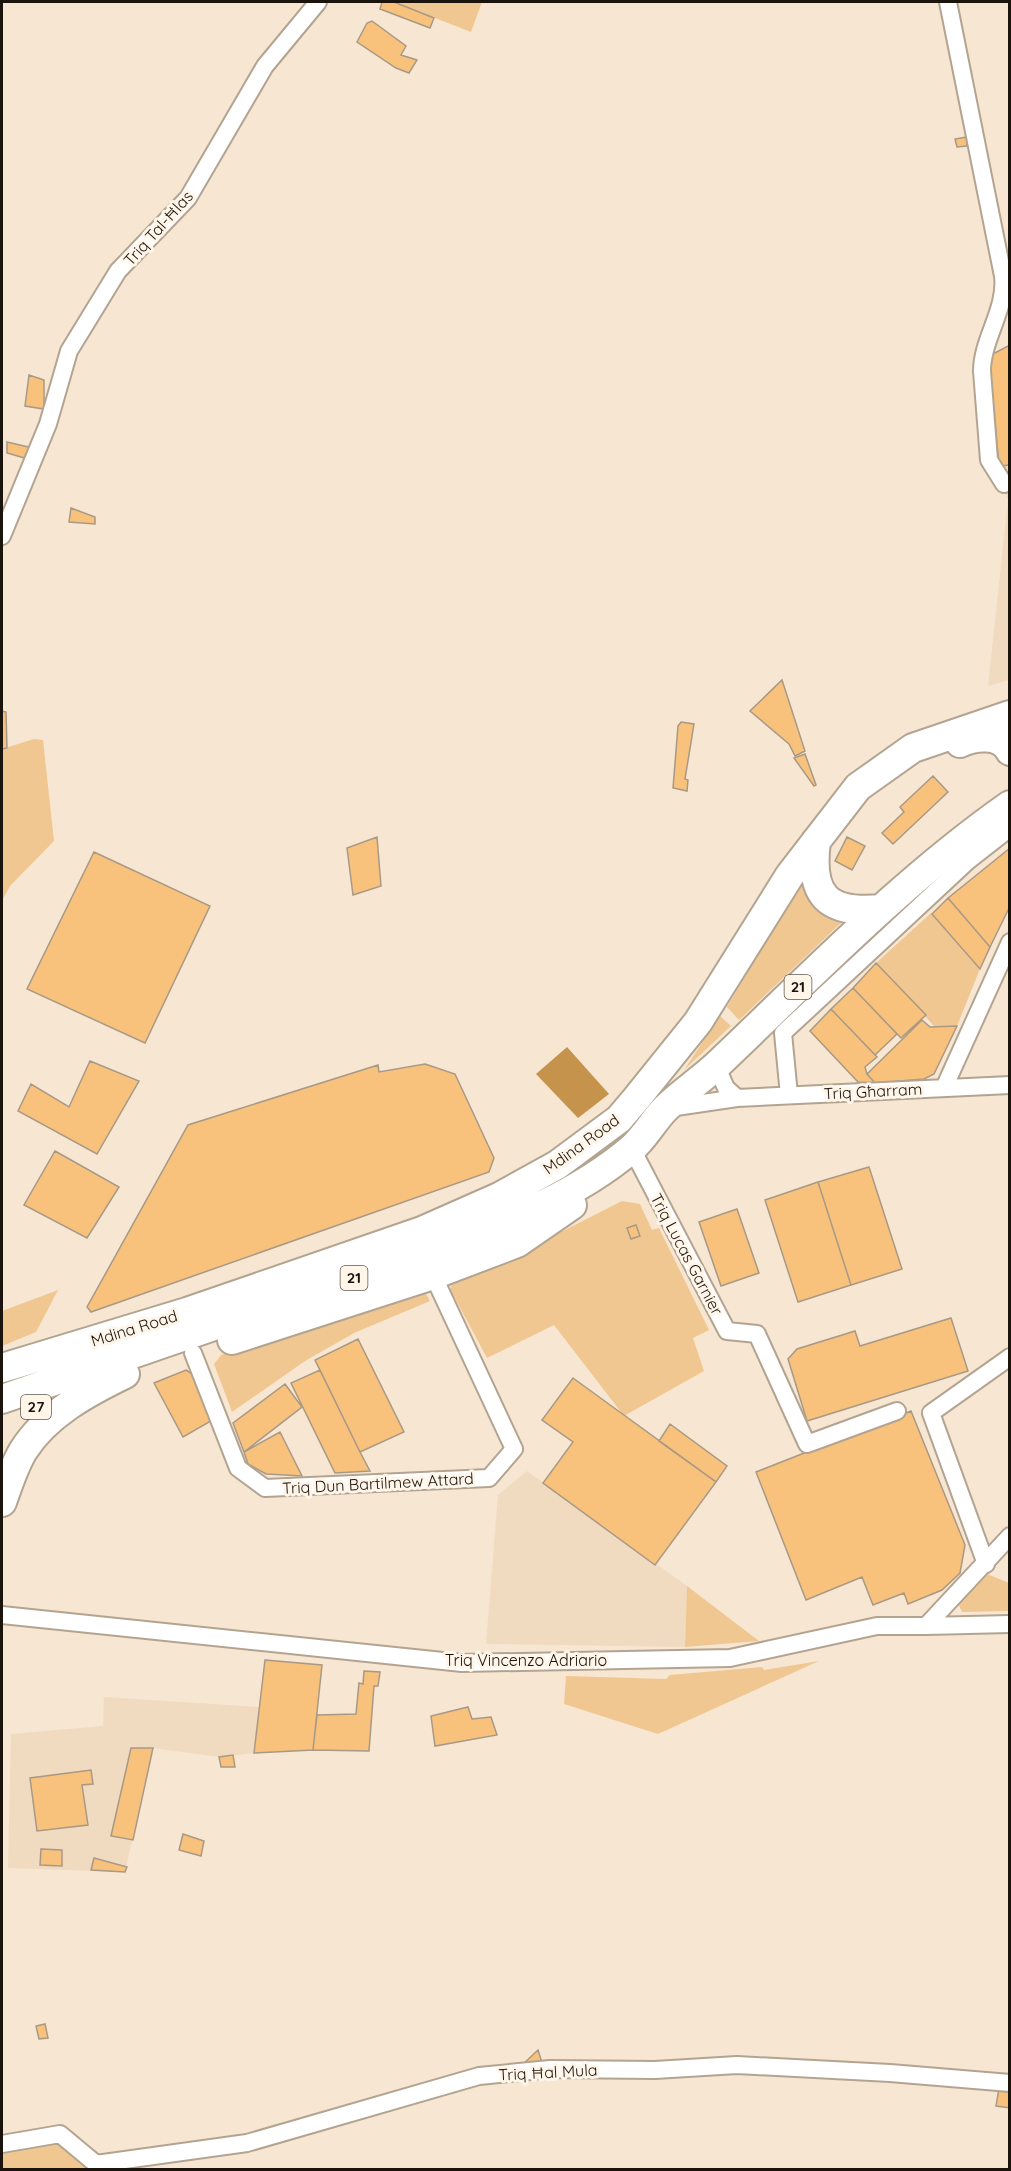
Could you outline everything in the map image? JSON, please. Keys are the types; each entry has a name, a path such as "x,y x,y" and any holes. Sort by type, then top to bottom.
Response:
{"highway":[{"name":"Mdina Road","path":"2,1368 186,1312 422,1231 499,1197 557,1165 619,1119 698,1022 790,875 858,787 913,748 1010,715"},
{"path":"881,909 845,910 828,900 816,877 813,860 824,830 904,769 969,739 993,738 1007,746 1010,751"},
{"path":"963,837 1010,785"},
{"name":"Mdina Road","path":"2,1399 428,1252 496,1226 583,1184 621,1157 665,1109 716,1065 881,909 963,837 1010,805"},
{"path":"2,1502 24,1450 48,1422 85,1393 126,1374 433,1275 517,1244 570,1208 621,1157"},
{"path":"2,1381 186,1312"},
{"name":"27","path":"2,1460 10,1440 31,1412 59,1388 88,1370"}],"street":[{"name":"Triq Tal-Ħlas","path":"2,536 48,424 69,351 118,271 188,198 265,66 318,2"},
{"path":"948,2 1003,276 1003,294 983,357 982,371 989,460 1004,484"},
{"path":"789,1095 783,1033 968,861 1010,828"},
{"path":"944,1088 1010,942"},
{"path":"716,1065 726,1088 737,1098"},
{"name":"Triq Għarram","path":"665,1109 737,1098 1010,1085"},
{"name":"Triq Lucas Garnier","path":"621,1157 727,1331 757,1334 807,1444 897,1411"},
{"name":"Triq Dun Bartilmew Attard","path":"193,1353 238,1468 266,1488 489,1478 514,1449 433,1275"},
{"path":"986,1564 931,1413 1010,1357"},
{"path":"926,1626 1010,1536"},
{"name":"Triq Vincenzo Adriario","path":"2,1616 462,1663 730,1658 877,1626 1010,1624"},
{"name":"Triq Ħal Mula","path":"98,2167 247,2143 479,2076 550,2069 655,2070 737,2065 890,2073 1010,2084"},
{"path":"2,2144 60,2134 98,2167"}],"shaded area":[{"path":"394,2 482,2 471,32"},
{"path":"1009,345 1009,680 988,686 1008,500 996,467 989,356"},
{"path":"34,739 43,740 54,841 10,886 2,901 2,749"},
{"path":"801,882 816,908 828,916 843,921 739,1020 727,1007"},
{"path":"931,913 980,969 957,1026 935,1027 876,963"},
{"path":"720,1016 731,1026 684,1070"},
{"path":"567,1047 609,1094 578,1118 536,1074"},
{"path":"622,1201 640,1204 652,1230 659,1228 709,1330 693,1338 704,1371 624,1416 554,1325 487,1358 450,1289 455,1277 551,1237"},
{"path":"415,1288 425,1292 430,1301 354,1333 305,1361 232,1412 214,1364 221,1355"},
{"path":"58,1290 36,1332 2,1346 2,1311"},
{"path":"527,1471 687,1586 685,1647 486,1644 498,1495"},
{"path":"987,1574 1009,1583 1009,1611 962,1612 958,1603"},
{"path":"687,1586 759,1641 685,1647"},
{"path":"819,1661 658,1734 564,1704 566,1676 666,1679 670,1675 762,1667 764,1670"},
{"path":"104,1697 259,1707 254,1753 219,1757 153,1748 125,1872 8,1868 11,1734 103,1726"},
{"path":"49,2141 62,2143 91,2170 2,2170 2,2148"}],"building":[{"path":"382,2 394,2 434,18 430,28 380,9"},
{"path":"372,21 406,46 401,55 417,60 409,73 396,68 357,42 367,23"},
{"path":"967,137 967,146 957,147 955,139"},
{"path":"1010,345 1010,465 999,466 989,356"},
{"path":"29,375 44,380 44,409 25,406"},
{"path":"7,442 33,448 28,459 7,453"},
{"path":"71,508 95,517 95,524 69,522"},
{"path":"782,680 805,751 795,756 789,744 750,711"},
{"path":"2,711 6,712 7,748 2,749"},
{"path":"681,722 694,724 685,779 688,780 687,791 673,788 678,726"},
{"path":"805,754 816,785 814,786 794,758"},
{"path":"933,776 948,792 893,844 882,833 904,812 900,807"},
{"path":"377,837 381,886 353,895 347,848"},
{"path":"847,837 865,846 852,870 835,861"},
{"path":"1010,848 1010,906 990,947 948,898"},
{"path":"94,852 210,906 145,1043 27,989"},
{"path":"948,898 990,947 980,969 932,914"},
{"path":"876,963 926,1015 901,1038 853,988"},
{"path":"853,988 897,1034 875,1055 831,1009"},
{"path":"831,1009 877,1057 865,1067 867,1074 875,1083 858,1082 810,1031"},
{"path":"922,1020 930,1027 957,1026 934,1074 924,1079 875,1083 867,1074"},
{"path":"90,1061 139,1081 97,1154 18,1111 31,1084 69,1107"},
{"path":"425,1064 455,1074 494,1158 489,1172 91,1312 87,1307 188,1125 378,1065 379,1072"},
{"path":"55,1151 119,1187 87,1238 24,1205"},
{"path":"869,1167 902,1269 851,1285 818,1182"},
{"path":"818,1182 851,1285 798,1302 765,1200"},
{"path":"737,1209 759,1273 721,1286 699,1222"},
{"path":"636,1225 640,1236 631,1239 627,1228"},
{"path":"951,1318 968,1371 807,1421 788,1359 797,1349 855,1331 860,1346"},
{"path":"358,1339 404,1432 360,1452 315,1360"},
{"path":"186,1370 194,1375 211,1421 183,1437 154,1383"},
{"path":"320,1370 370,1471 335,1473 291,1383"},
{"path":"573,1378 716,1482 655,1565 543,1483 573,1442 542,1420"},
{"path":"285,1384 302,1407 244,1452 233,1423"},
{"path":"911,1411 965,1545 960,1573 942,1590 908,1604 904,1593 873,1605 862,1577 806,1600 756,1472"},
{"path":"670,1424 727,1466 716,1482 659,1441"},
{"path":"280,1432 302,1476 266,1474 248,1464 244,1452"},
{"path":"265,1660 322,1665 313,1750 254,1753"},
{"path":"364,1671 380,1672 378,1686 374,1686 369,1751 313,1750 317,1715 356,1714 359,1683 363,1684"},
{"path":"468,1707 472,1719 491,1717 497,1735 435,1746 431,1716"},
{"path":"131,1748 153,1748 133,1840 111,1836"},
{"path":"233,1755 235,1767 221,1767 219,1757"},
{"path":"91,1770 93,1784 82,1785 88,1825 37,1831 30,1778"},
{"path":"183,1834 204,1841 201,1856 179,1850"},
{"path":"41,1849 62,1850 62,1866 40,1865"},
{"path":"94,1858 127,1867 125,1872 91,1870"},
{"path":"45,2024 48,2038 39,2039 36,2026"},
{"path":"538,2050 543,2066 522,2065"},
{"path":"999,2088 1010,2089 1010,2108 996,2106"}]}
